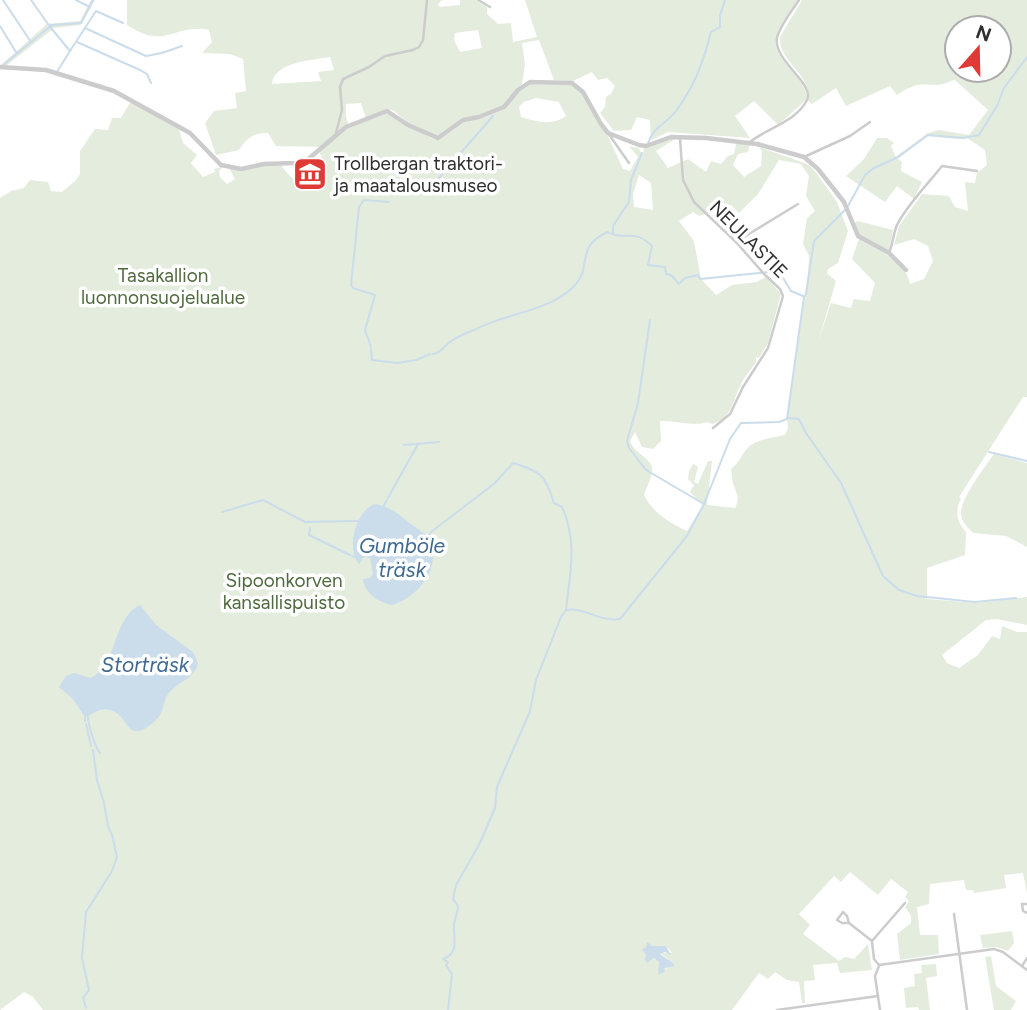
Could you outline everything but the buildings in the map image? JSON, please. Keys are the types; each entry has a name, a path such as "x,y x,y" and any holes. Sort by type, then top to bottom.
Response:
{"street":[{"path":"336,136 342,110 340,87 344,79 385,56 419,47 423,40 427,0"},
{"path":"478,0 490,7"},
{"path":"750,142 787,120 807,100 805,83 789,68 776,43 777,35 799,0"},
{"path":"0,67 46,70 114,91 190,133 217,162 224,166 246,168 306,161 346,127 387,111 408,125 438,138 463,120 498,111 522,86 538,81 567,82 577,85 583,92 601,124 629,163"},
{"path":"804,158 849,136 870,122"},
{"path":"608,133 646,146 671,137 750,142 804,158 823,175 844,202 858,236 889,253 905,270"},
{"name":"NEULASTIE","path":"680,137 686,189 699,209 736,242 762,273 780,289 783,296 771,340 730,414 713,428"},
{"path":"889,253 897,226 942,166 977,171"},
{"path":"736,242 797,204"},
{"path":"872,941 905,903"},
{"path":"1027,904 1022,904 1024,913 1027,913"},
{"path":"954,914 967,1010"},
{"path":"849,923 872,941 874,959 879,965"},
{"path":"879,965 997,950 1027,970"},
{"path":"1022,966 1027,958"},
{"path":"879,965 875,976 880,1010"},
{"path":"777,1010 808,1008 878,996"}],"green space":[{"path":"91,0 95,0 81,25 54,28 7,65 0,66 47,24 80,21"},
{"path":"127,0 442,0 438,4 440,7 460,5 460,0 475,0 487,7 487,14 498,24 511,23 513,42 537,37 525,0 798,0 779,28 776,46 801,83 807,99 778,125 754,101 735,116 750,138 668,132 651,140 650,120 637,117 631,130 614,131 600,113 605,107 606,97 615,86 607,78 598,80 592,72 573,81 554,80 539,40 522,43 525,64 522,84 503,106 462,118 438,136 408,123 394,111 387,109 366,119 361,103 346,104 349,125 323,147 276,146 268,133 263,133 251,137 239,150 216,155 205,123 214,111 237,108 235,93 246,91 243,59 230,54 202,53 212,42 209,30 187,30 170,35 151,36 127,25","holes":["478,30 482,48 460,52 454,40 455,33","330,57 334,70 318,72 321,81 272,84 274,77 286,67"]},
{"path":"802,0 1027,0 1027,397 1023,397 959,497 958,516 966,532 965,555 927,568 927,599 977,603 1027,597 1027,625 996,619 986,620 942,655 947,663 959,668 978,655 992,636 1000,639 1002,626 1017,632 1027,632 1027,893 1023,873 1004,875 1006,888 975,893 966,890 964,880 930,884 929,904 917,907 920,935 938,935 939,954 900,960 897,934 911,923 911,916 905,907 909,901 905,897 908,892 891,879 878,895 850,872 841,882 834,876 799,914 810,925 803,934 839,961 845,957 854,959 868,944 872,970 840,973 837,963 813,965 815,980 804,981 805,1003 802,1003 799,982 787,980 775,972 768,979 759,973 732,1010 43,1010 33,997 24,992 0,1010 0,198 11,191 24,188 30,180 48,182 51,191 62,192 80,174 80,151 95,129 108,130 112,118 121,118 131,101 179,129 183,143 197,155 191,163 203,177 221,167 220,177 227,184 235,179 229,168 281,165 296,182 318,189 325,164 319,152 347,129 387,113 439,140 464,122 505,109 519,91 531,84 572,85 579,89 607,134 623,169 630,171 638,157 629,146 638,148 643,155 644,148 672,138 675,139 656,151 668,168 688,159 706,172 711,161 721,164 734,154 736,144 750,144 748,152 738,154 733,165 744,177 761,166 762,151 759,147 807,164 814,170 837,202 848,231 838,263 828,269 827,273 836,281 818,342 831,303 851,308 854,299 870,301 875,283 852,259 859,239 897,262 910,284 924,279 933,261 928,246 914,239 894,245 899,226 922,194 949,196 955,207 968,211 965,182 975,183 977,173 987,165 985,150 967,138 928,136 898,159 902,162 901,171 922,182 914,199 897,186 885,202 846,176 864,159 877,138 887,138 894,143 891,146 896,157 928,133 939,130 969,135 988,110 959,84 1013,84 1013,14 943,14 943,84 916,86 897,95 890,86 846,106 836,88 812,104 808,101 806,84 781,46 780,37","holes":["536,98 559,102 566,116 550,122 521,117 519,107","779,160 801,164 809,176 806,196 815,211 807,218 803,244 809,256 808,275 787,419 788,428 785,435 749,446 731,469 738,497 735,508 707,505 712,461 708,461 698,484 694,482 698,467 693,464 688,479 694,485 690,492 703,505 687,531 662,517 647,501 644,495 652,467 630,441 635,432 642,447 653,449 661,441 660,421 696,424 718,422 727,414 756,362 756,357 759,358 768,343 781,294 766,277 757,282 732,285 716,295 701,279 694,241 679,221 693,212 699,216 731,205 739,213 758,194","639,175 651,183 653,210 634,207 633,194","647,943 652,946 666,946 672,953 660,953 673,963 664,970 660,969 659,962 654,958 650,959 645,952"]},
{"path":"858,221 893,230 889,250 860,235 853,224"},
{"path":"994,454 1027,463 1027,547 1006,536 973,533 962,518 961,509 968,493"},
{"path":"1012,931 1014,943 1008,951 996,947 983,948 980,935"},
{"path":"991,956 996,986 1016,1001 1011,1010 994,1010 985,957"},
{"path":"936,964 937,976 926,978 930,1010 906,1008 904,988 915,986 914,974 922,973 921,965"}],"water":[{"name":"Gumböle träsk","path":"374,504 392,510 421,531 428,538 432,549 433,560 426,579 411,595 392,605 377,599 366,589 363,579 370,578 373,574 370,558 364,557 359,564 353,549 357,523"},
{"name":"Storträsk","path":"140,605 156,625 193,652 198,663 193,673 168,694 157,719 147,727 134,731 117,713 110,710 99,710 85,717 73,699 59,687 66,676 74,673 91,678 102,670 122,624"},
{"path":"647,942 652,946 666,946 671,955 665,952 660,954 674,966 665,968 664,972 658,975 659,962 654,958 647,963 645,960 646,954 642,950"}],"waterway":[{"path":"3,0 31,42"},
{"path":"31,0 52,26"},
{"path":"76,0 90,7"},
{"path":"3,65 52,25 81,23 93,0"},
{"path":"648,143 653,133 676,111 693,83 711,32 720,27 720,15 725,0"},
{"path":"51,28 70,51 96,11 123,23"},
{"path":"0,26 16,52"},
{"path":"85,28 146,56 182,46"},
{"path":"77,42 140,70 147,74 151,83"},
{"path":"57,72 70,51"},
{"path":"848,206 865,175 896,158 928,135 963,138 979,135 997,106 1004,88 1027,57"},
{"path":"431,187 493,116"},
{"path":"613,234 613,226 629,202 631,180 642,153"},
{"path":"371,347 365,330 375,295 351,285 359,207 364,200 389,202"},
{"path":"448,1010 452,974 446,965 448,962 443,959 454,949 454,924 458,906 453,899 456,885 479,845 495,808 497,787 530,711 536,680 561,617 566,610 573,610 620,619 687,536 704,504 730,439 741,423 779,422 787,419 814,241 845,210"},
{"path":"433,354 486,324 542,306 566,293 581,277 591,244 608,232 645,240 652,246 648,265 665,267 666,274 671,275 679,284 685,278 698,275 700,279 779,271 791,291 803,296"},
{"path":"650,320 638,403 627,441 629,448 646,470 704,504"},
{"path":"371,349 372,360 397,363 416,360 430,354"},
{"path":"788,418 799,419 841,483 883,576 899,590 917,596 975,602 1016,598"},
{"path":"404,445 439,442"},
{"path":"388,498 418,444"},
{"path":"989,452 1027,461"},
{"path":"431,532 495,483 513,463 536,472 548,486 554,503 562,507 570,533 572,558 566,610"},
{"path":"222,512 263,500 305,522 352,521"},
{"path":"384,505 387,500"},
{"path":"354,521 360,521"},
{"path":"310,528 309,535 350,555"},
{"path":"427,537 430,534"},
{"path":"88,716 92,736 100,753"},
{"path":"86,724 91,746"},
{"path":"86,1008 83,998 89,990 82,958 86,912 112,871 117,857 97,780 93,750"}],"place":[{"name":"Trollbergan traktori- ja maatalousmuseo","path":"310,174"}],"park label":[{"name":"Tasakallion luonnonsuojelualue","path":"163,286"},
{"name":"Sipoonkorven kansallispuisto","path":"284,591"}]}
